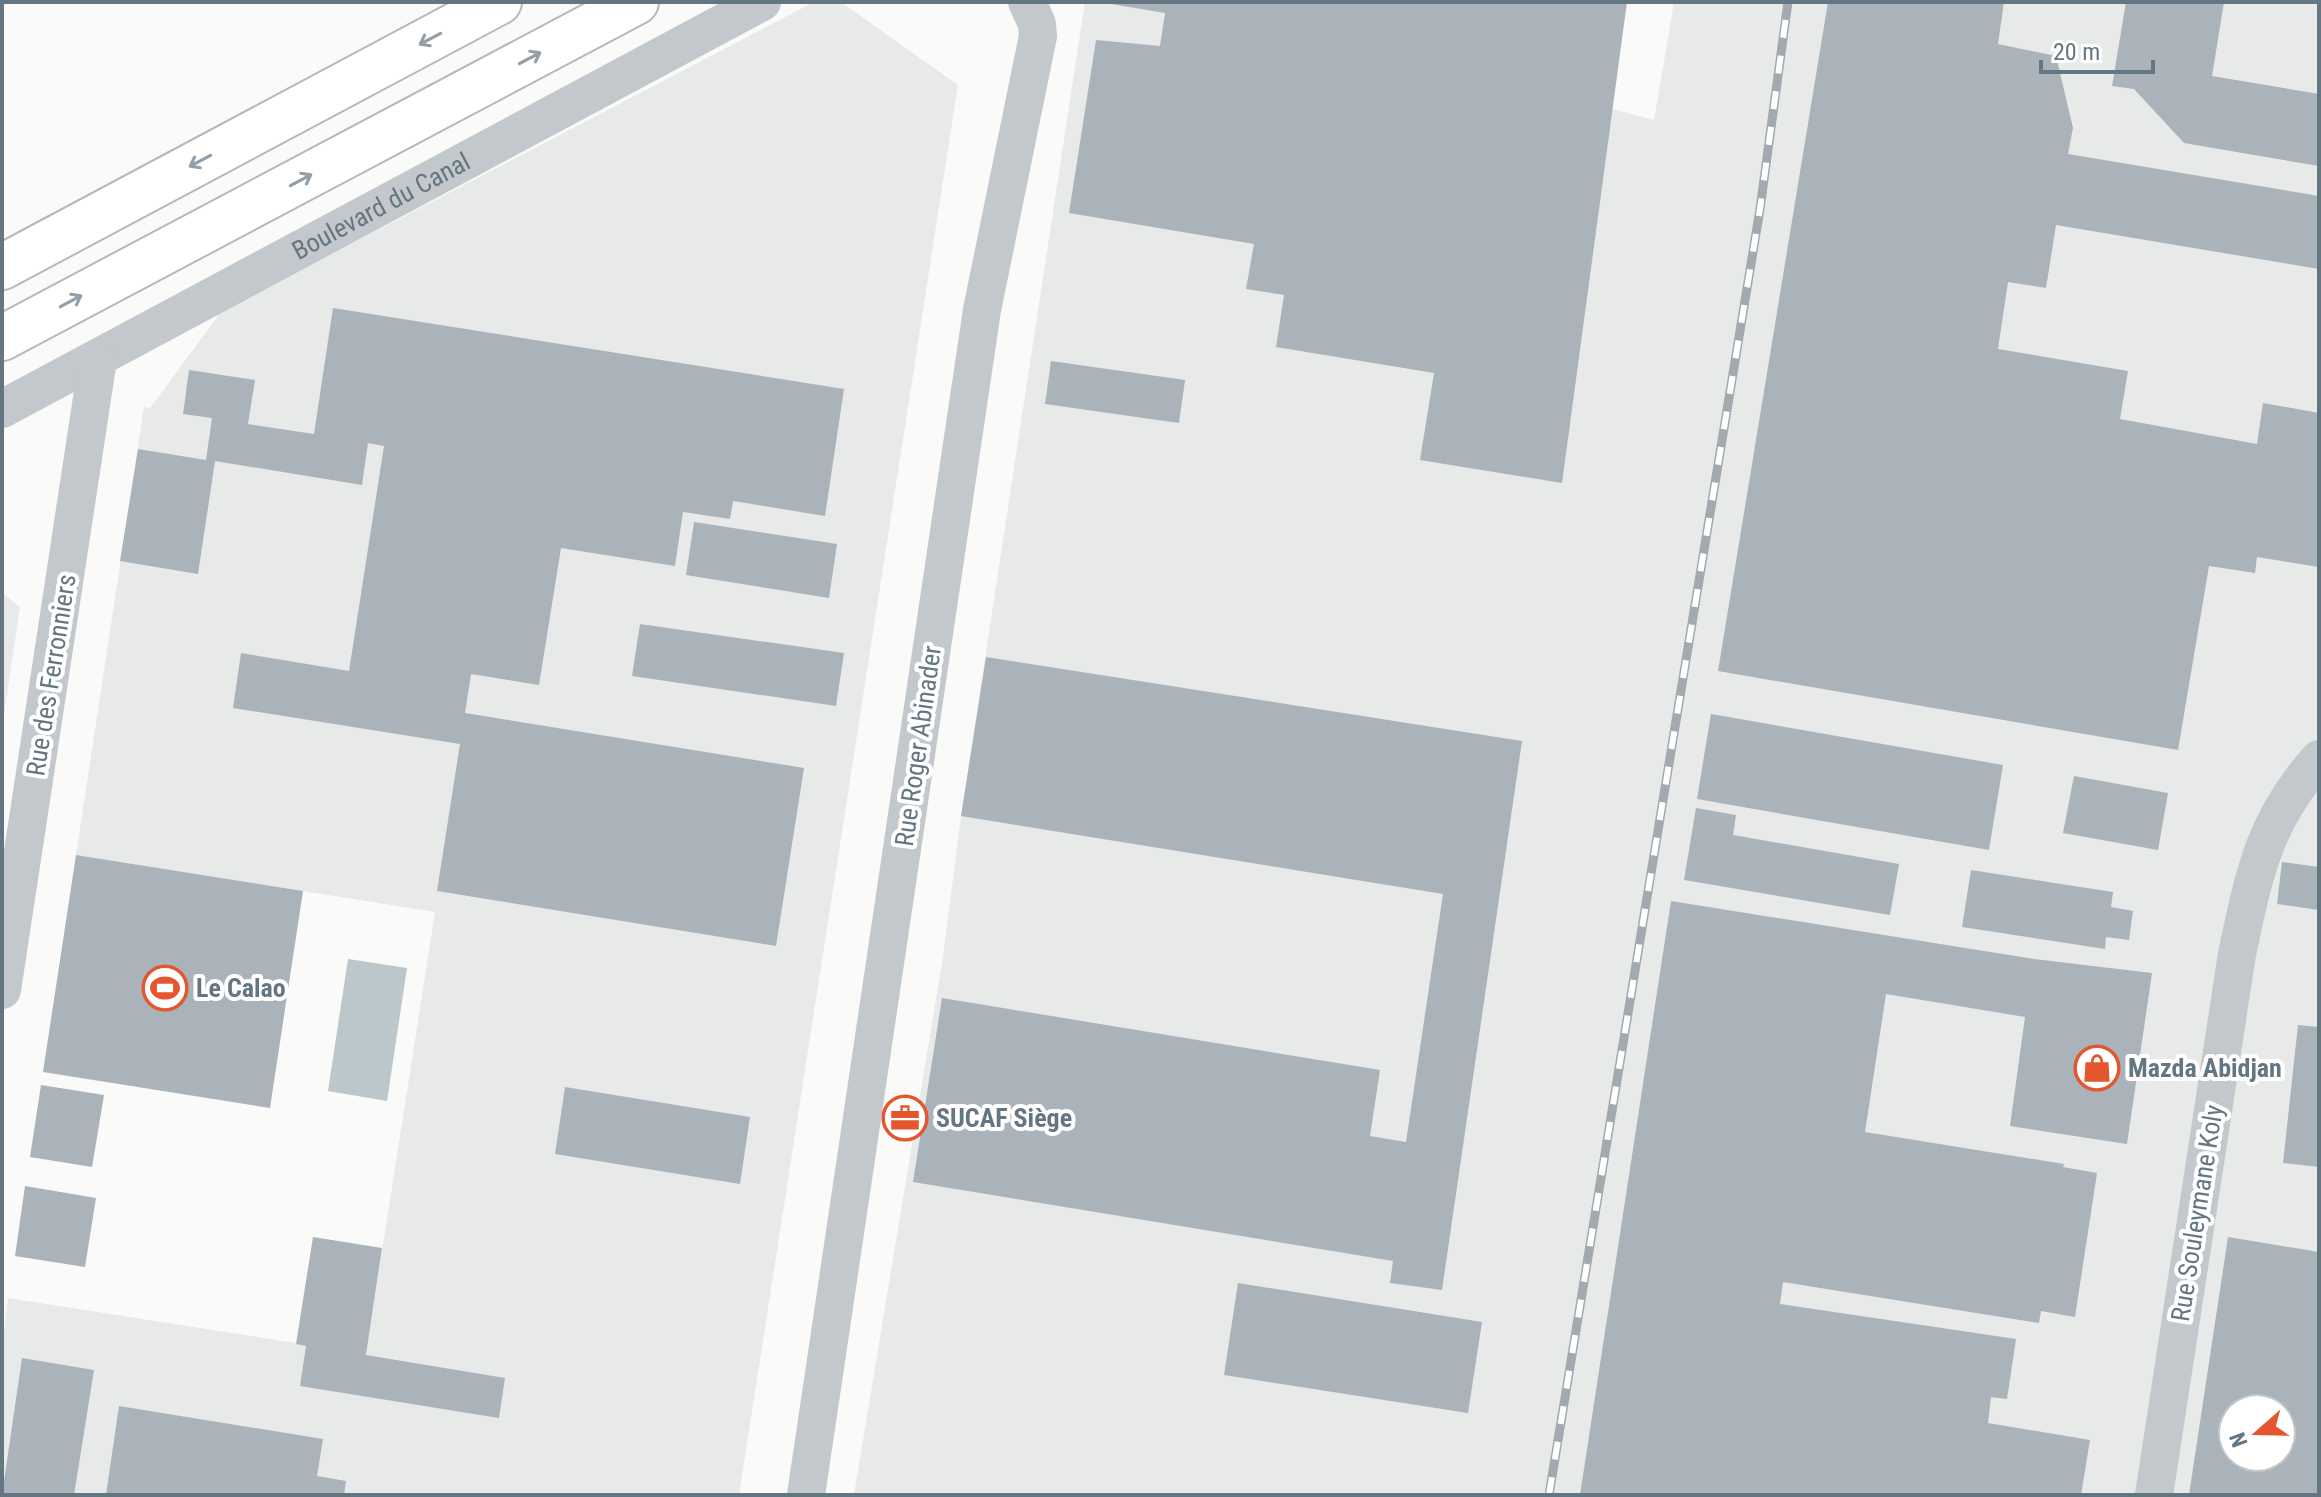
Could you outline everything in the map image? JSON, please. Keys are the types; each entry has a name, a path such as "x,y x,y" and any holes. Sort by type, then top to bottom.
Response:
{"main road":[{"path":"2,267 499,2"},
{"path":"2,338 636,2"}],"street":[{"name":"Boulevard du Canal","path":"2,409 762,2"},
{"name":"Rue Roger Abinader","path":"806,1495 982,310 1038,36 1037,24 1027,2"},
{"name":"Rue des Ferronniers","path":"2,990 98,359"},
{"name":"Rue Souleymane Koly","path":"2154,1495 2237,954 2256,866 2274,822 2289,796 2319,759"}],"shaded area":[{"path":"814,2 841,2 958,85 739,1495 2,1495 2,1346 8,1298 366,1354 435,912 76,855 144,407 150,408 221,312"},
{"path":"1085,2 1272,2 1162,46 1613,109 1654,120 1674,2 2319,2 2319,1495 854,1495 943,957 961,816"},
{"path":"2,593 20,607 2,728"},
{"path":"348,959 407,968 387,1101 328,1091"}],"building":[{"path":"1099,2 1627,2 1562,483 1420,460 1434,373 1276,347 1284,295 1246,289 1254,244 1069,213 1096,40 1160,46 1165,13"},
{"path":"1828,2 2004,2 1998,44 2056,56 2073,128 2068,154 2319,196 2319,269 2056,225 2046,288 2008,282 1998,349 2128,371 2120,419 2257,444 2263,403 2319,413 2319,567 2257,557 2255,573 2209,566 2178,750 1718,671"},
{"path":"2126,2 2224,2 2212,76 2319,94 2319,166 2184,143 2134,89 2112,86"},
{"path":"333,308 844,389 825,516 733,501 730,519 683,512 675,566 561,548 539,685 471,674 465,713 804,768 776,946 437,891 460,744 233,708 241,653 349,671 384,446 368,443 362,485 215,461 198,574 120,561 138,449 206,460 212,418 183,414 189,370 255,380 248,424 314,434"},
{"path":"1051,361 1185,380 1179,423 1045,404"},
{"path":"694,522 837,544 829,598 686,575"},
{"path":"640,624 844,653 836,706 632,676"},
{"path":"986,657 1522,741 1442,1290 1390,1283 1393,1261 913,1182 942,998 1380,1070 1370,1136 1406,1142 1443,894 961,816"},
{"path":"1711,714 2003,765 1989,850 1697,799"},
{"path":"2074,776 2168,793 2158,850 2063,833"},
{"path":"1696,808 1736,815 1733,835 1899,864 1890,915 1684,880"},
{"path":"76,855 303,891 270,1108 43,1072"},
{"path":"2282,862 2319,867 2319,910 2277,904"},
{"path":"1971,870 2113,892 2111,907 2133,911 2129,940 2106,937 2105,949 1962,927"},
{"path":"1671,901 2034,959 2152,973 2127,1144 2010,1126 2025,1017 1886,994 1865,1132 2064,1164 2063,1167 2097,1173 2075,1317 2041,1311 2039,1323 1783,1282 1780,1304 2016,1339 2007,1399 1991,1397 1988,1423 2090,1440 2081,1495 1580,1495"},
{"path":"2298,1025 2319,1027 2319,1167 2283,1163"},
{"path":"41,1085 104,1095 92,1167 30,1157"},
{"path":"565,1087 750,1117 740,1184 555,1154"},
{"path":"25,1186 96,1198 85,1267 15,1256"},
{"path":"313,1237 382,1248 366,1355 505,1378 499,1418 300,1386 306,1346 296,1344"},
{"path":"2228,1237 2319,1252 2319,1495 2189,1495"},
{"path":"1238,1283 1482,1322 1468,1413 1224,1375"},
{"path":"22,1358 94,1370 74,1495 2,1495"},
{"path":"119,1406 323,1439 317,1476 346,1481 344,1495 106,1495"}],"railway":[{"path":"1549,1495 1760,209 1788,2"}],"place":[{"name":"Le Calao","path":"165,988"},
{"name":"Mazda Abidjan","path":"2097,1068"},
{"name":"SUCAF Siège","path":"905,1118"}]}
